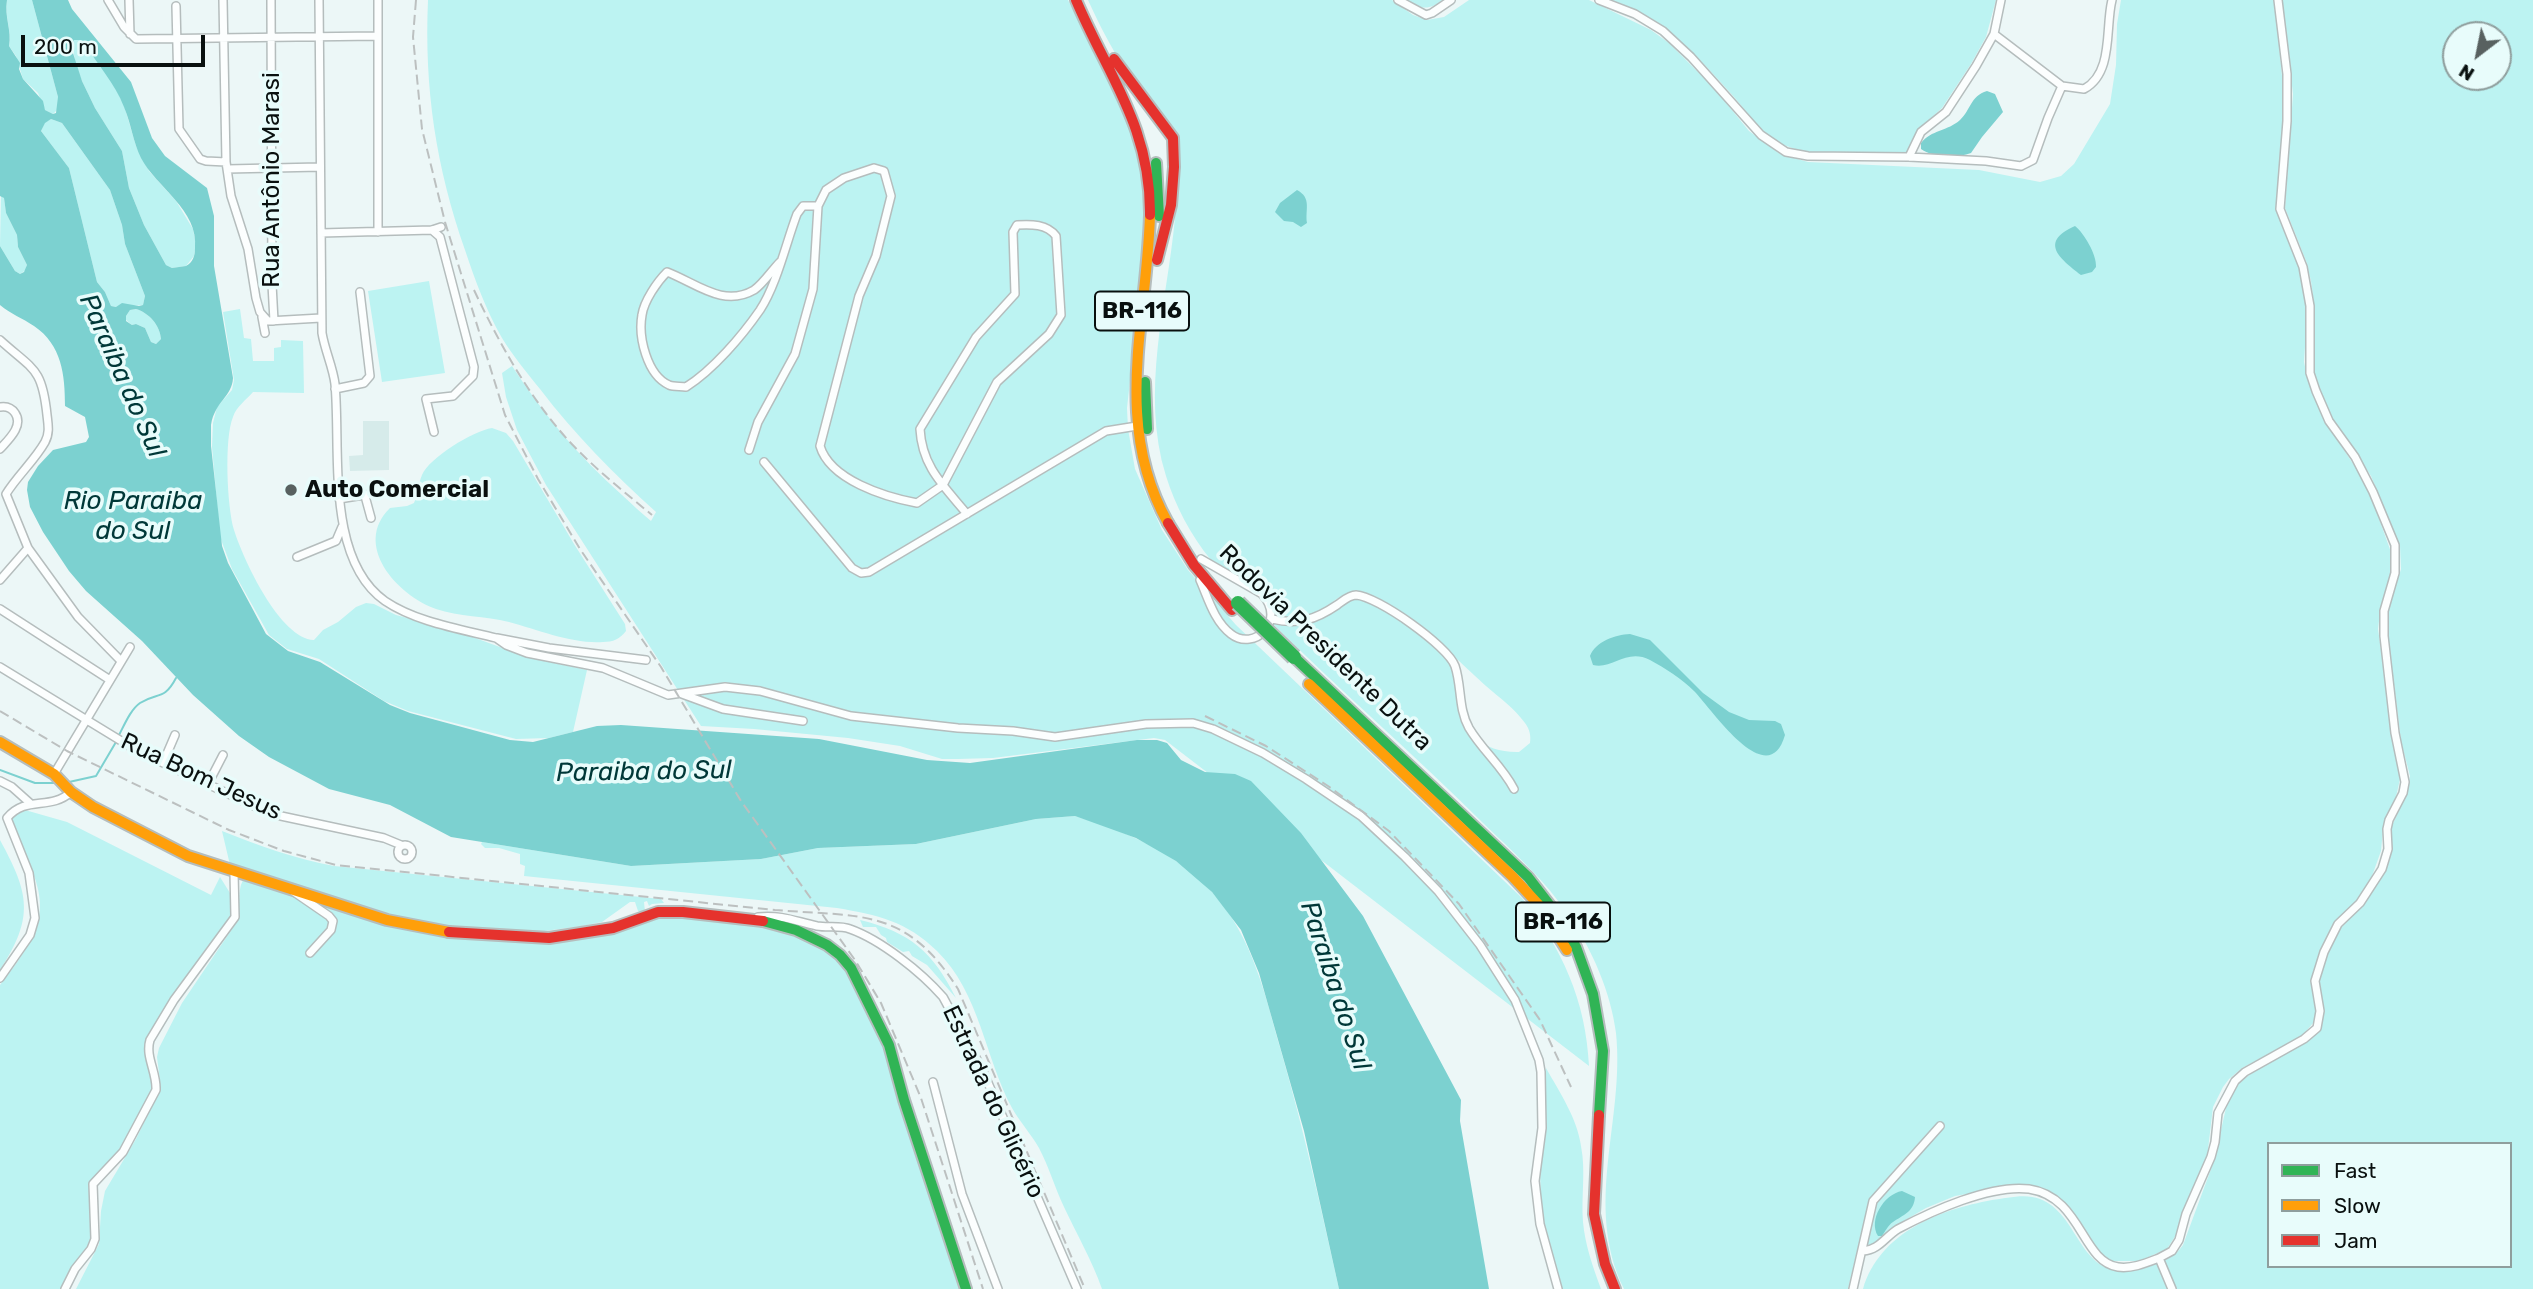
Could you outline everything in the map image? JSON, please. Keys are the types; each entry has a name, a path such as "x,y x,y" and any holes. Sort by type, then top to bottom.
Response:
{"main road":[{"name":"Rodovia Presidente Dutra","path":"1076,0 1128,102 1144,151 1148,175 1150,239 1136,372 1137,426 1144,463 1157,504 1169,528 1235,606 1513,877 1538,904 1565,947 1586,996 1594,1037 1595,1064 1586,1206 1592,1250 1605,1289"},
{"name":"Rodovia Presidente Dutra","path":"1085,0 1143,115 1152,143 1160,189 1157,260 1145,391 1146,426 1160,488 1198,563"},
{"path":"1114,59 1173,138 1171,205 1157,260"},
{"name":"Rodovia Presidente Dutra","path":"1291,660 1528,877 1562,921 1576,947 1593,994 1603,1051 1594,1214 1605,1264 1615,1289"},
{"path":"0,742 55,775 69,791 105,814 169,848 205,863 420,928 511,938 549,938 613,928 658,912 754,918 786,926 813,938 840,955 851,968 869,1001 888,1045 966,1289"}],"street":[{"path":"108,0 130,35 139,40 378,36"},
{"path":"129,0 130,35"},
{"path":"223,0 226,165 231,196 248,250 265,333"},
{"name":"Rua Antônio Marasi","path":"271,0 272,321"},
{"path":"297,557 337,541 342,528 335,388 323,341 321,318 319,0"},
{"path":"378,0 378,232"},
{"path":"1398,0 1426,15 1451,0"},
{"path":"1599,0 1635,14 1663,31 1691,57 1762,135 1786,152 1808,156 1909,157 2026,165 2034,160 2062,86"},
{"path":"1909,157 1921,132 1946,112 1994,34 2001,0"},
{"path":"1994,34 2062,86 2084,89 2098,75 2105,54 2112,0"},
{"path":"1863,1251 1876,1248 1898,1229 1962,1200 2021,1188 2044,1192 2063,1205 2075,1218 2095,1252 2108,1264 2126,1268 2172,1251 2179,1241 2186,1214 2211,1157 2218,1113 2235,1080 2304,1039 2317,1028 2320,1011 2315,981 2324,951 2338,924 2360,903 2382,869 2388,849 2389,820 2403,793 2405,782 2395,733 2384,636 2384,611 2395,573 2395,545 2355,457 2329,421 2310,373 2310,306 2303,267 2280,209 2287,121 2287,74 2278,0"},
{"path":"176,6 180,133 201,160 226,165 320,167"},
{"path":"749,450 758,422 795,354 813,289 818,206 826,190 844,178 874,168 884,171 891,196 876,256 859,296 820,446 824,460 870,490 891,498 917,503 943,485 998,382 1049,334 1061,315 1056,236 1051,229 1034,224 1017,225 1013,232 1015,293 976,337 920,429 929,469 943,485 967,514"},
{"path":"780,262 755,289 730,298 708,293 667,272 659,281 642,313 642,345 656,373 669,384 686,387 707,373 761,309 780,262 797,214 803,206 818,206"},
{"path":"321,233 432,230 441,227"},
{"path":"432,230 440,237 474,367 473,376 453,396 426,399 434,432"},
{"path":"335,388 365,383 370,376 360,292"},
{"path":"262,316 272,321 321,318"},
{"path":"0,503 3,495 45,442 48,428 44,388 39,376 2,344"},
{"path":"0,407 8,407 14,411 18,422 16,429 0,449"},
{"path":"764,462 852,568 861,573 869,572 1106,431 1137,426"},
{"path":"340,499 388,491"},
{"path":"3,495 28,548 78,617 121,661"},
{"path":"365,496 371,518"},
{"path":"341,519 349,546 374,591 405,612 496,638 549,648 646,660"},
{"path":"0,580 28,548"},
{"path":"1198,563 1262,594 1271,607 1272,619 1255,638 1243,639 1230,634 1217,619 1198,563"},
{"path":"1272,619 1308,621 1357,595 1386,608 1431,638 1454,662 1461,707 1470,730 1504,770 1514,789"},
{"path":"0,609 110,680"},
{"path":"496,638 527,653 603,668 668,695 682,695 723,709 803,720"},
{"path":"55,775 130,647"},
{"name":"Rua Bom Jesus","path":"0,667 126,744 281,816 384,838 401,845"},
{"path":"682,695 702,688 725,687 760,691 851,716 1055,737 1146,724 1193,723 1213,729 1263,753 1335,798 1378,831 1438,891 1480,945 1516,1000 1541,1072 1542,1128 1535,1181 1540,1224 1558,1289"},
{"path":"163,763 175,735"},
{"path":"208,783 223,755"},
{"path":"0,780 30,804"},
{"path":"0,978 26,941 34,924 35,912 29,873 7,821 13,811 30,804 56,802 69,791"},
{"path":"65,1289 95,1239 93,1184 123,1152 156,1090 156,1079 147,1047 149,1040 166,1017 174,1000 235,917 234,872"},
{"path":"293,891 333,921 331,930 310,953"},
{"name":"Estrada do Glicério","path":"754,918 774,916 817,926 848,928 880,944 943,997 982,1069 1077,1289"},
{"path":"933,1082 962,1194 998,1289"},
{"path":"1853,1289 1873,1202 1940,1126"},
{"path":"2159,1258 2172,1289"}],"shaded area":[{"path":"7,0 32,0 58,97 58,109 53,114 45,110 38,93 23,79 16,56 9,46"},
{"path":"428,0 1068,0 1130,121 1146,183 1140,290 1127,408 1135,469 1162,530 1188,570 1236,625 1522,898 1549,936 1569,976 1583,1019 1589,1066 1165,740 1154,738 993,758 942,759 900,746 848,738 701,726 546,485 517,430 506,397 502,373 512,366 577,450 606,481 651,521 656,512 595,453 553,406 506,345 486,306 455,219 439,158 430,96"},
{"path":"1088,0 1392,0 1413,15 1427,20 1444,17 1469,0 1589,0 1651,30 1669,43 1714,88 1749,131 1780,154 1808,162 1979,170 2040,182 2061,176 2074,164 2110,104 2121,0 2275,0 2283,87 2283,135 2276,208 2303,281 2307,316 2304,362 2307,376 2323,418 2367,485 2392,555 2391,574 2378,629 2400,779 2383,830 2381,851 2372,876 2356,902 2332,925 2311,980 2316,1012 2314,1022 2301,1037 2242,1068 2223,1087 2213,1107 2207,1158 2176,1235 2167,1249 2139,1261 2112,1261 2100,1254 2064,1202 2043,1188 2021,1185 1955,1196 1926,1208 1890,1229 1873,1248 1865,1249 1873,1207 1868,1205 1848,1289 1624,1289 1612,1257 1606,1194 1617,1066 1616,1033 1605,987 1585,943 1560,903 1529,867 1271,622 1308,621 1352,597 1376,604 1407,623 1446,657 1455,674 1457,698 1464,721 1485,745 1519,752 1530,743 1528,728 1512,708 1443,646 1389,605 1372,596 1357,592 1348,593 1304,618 1273,618 1266,597 1219,567 1190,531 1166,476 1155,412 1158,347 1178,191 1177,144 1162,117 1121,62"},
{"path":"1405,0 1443,0 1424,8"},
{"path":"1611,0 1996,0 1986,37 1971,64 1942,108 1919,129 1906,153 1822,154 1775,141 1679,40 1630,7"},
{"path":"2282,0 2533,0 2533,1289 1863,1289 1871,1269 1883,1252 1897,1238 1914,1227 1952,1210 2016,1196 2035,1197 2054,1208 2094,1260 2107,1268 2125,1271 2163,1261 2183,1245 2214,1161 2228,1099 2236,1086 2253,1072 2311,1039 2319,1030 2318,980 2325,958 2337,932 2363,905 2379,881 2390,855 2391,828 2406,795 2410,776 2401,741 2387,628 2389,608 2401,569 2400,546 2371,476 2327,410 2315,381 2312,354 2314,303 2306,261 2285,208 2293,94"},
{"path":"74,40 82,40 85,43 109,76 124,105 136,146 149,171 176,201 193,229 196,245 194,256 186,266 172,268 166,265 144,225 129,188 122,151 95,108 76,66 72,43"},
{"path":"51,119 62,123 110,190 122,225 125,244 145,296 143,305 111,306 97,282 69,168 41,131 45,122"},
{"path":"1,195 17,235 18,247 27,265 26,270 20,274 15,271 0,246"},
{"path":"429,281 445,373 382,382 368,291"},
{"path":"136,309 156,324 161,339 156,344 151,342 145,328 132,325 126,320 130,310"},
{"path":"240,309 244,338 251,339 253,361 274,361 274,348 281,347 281,340 303,341 304,393 253,392 234,413 228,440 228,490 234,530 254,577 276,612 301,636 314,640 323,630 356,607 366,603 374,604 396,615 456,631 530,658 587,670 573,732 549,738 516,739 408,711 384,701 319,659 287,649 269,635 232,569 220,537 212,447 213,423 217,407 232,390 234,380 223,312"},
{"path":"363,421 389,421 389,470 350,471 349,456 363,455"},
{"path":"492,428 506,433 513,441 625,624 626,631 619,638 607,642 579,641 509,622 436,609 407,593 384,567 378,553 376,537 379,522 390,508 414,503 422,475 442,453 463,440"},
{"path":"25,810 67,822 211,895 220,877 230,893 232,907 230,917 181,985 149,1036 153,1087 151,1093 119,1155 94,1179 91,1241 63,1289 0,1289 0,985 30,942 40,908 33,872 11,825 11,818"},
{"path":"1075,816 1131,836 1166,854 1212,892 1238,928 1263,988 1312,1170 1339,1289 1102,1289 1043,1155 1012,1108 1003,1089 981,1026 963,986 937,951 903,926 866,913 837,908 524,876 525,866 520,864 520,854 499,848 485,848 481,844 482,842 631,866 761,859 818,848 916,844 1036,819"},
{"path":"222,831 291,856 334,866 661,899 664,903 649,906 647,901 644,902 645,912 642,913 638,911 635,902 630,902 602,922 537,932 450,927 387,914 230,865"},
{"path":"0,840 17,875 24,905 19,935 0,970"},
{"path":"243,880 390,926 514,942 663,915 744,921 785,930 828,950 840,960 849,973 879,1031 962,1289 76,1289 99,1244 105,1191 136,1139 158,1094 159,1048 182,1003 236,923"},
{"path":"860,920 893,931 918,946 938,968 956,998 927,965 912,956 909,951 903,952 887,942 876,927 863,927"},
{"path":"1546,1068 1567,1106 1579,1136 1583,1165 1584,1231 1601,1289 1558,1289 1541,1215 1540,1167 1546,1127"}],"water":[{"name":"Rio Paraiba do Sul","path":"0,0 7,0 9,46 20,63 23,79 43,101 45,110 53,114 56,113 58,97 32,0 68,0 72,9 131,82 152,138 165,156 207,188 214,216 214,266 233,378 230,390 216,410 211,425 222,546 228,563 266,634 288,651 320,662 390,705 510,740 533,742 597,726 621,725 819,739 927,760 970,763 1137,740 1157,740 1167,743 1181,760 1205,772 1235,774 1251,781 1301,833 1363,916 1461,1100 1460,1121 1489,1289 1339,1289 1304,1131 1259,973 1241,930 1212,892 1176,861 1136,838 1075,816 1036,819 916,844 818,848 761,859 631,866 451,837 390,805 329,789 269,757 239,736 193,695 142,641 86,591 43,532 30,507 28,482 38,466 53,450 86,442 89,437 85,417 65,406 63,372 51,342 34,326 0,305 0,246 15,271 20,274 24,272 27,265 6,213 4,198 0,196","holes":["74,40 85,43 111,82 124,107 141,158 184,210 190,222 195,251 192,261 186,266 172,268 166,265 144,225 129,188 122,151 95,108 82,81 72,50","51,119 62,123 110,190 122,225 125,244 145,296 143,305 122,303 116,307 111,306 97,282 69,168 41,131","130,310 141,311 153,320 161,339 156,344 151,342 145,328 126,321"]},
{"path":"1987,91 1995,94 2003,112 1971,153 1945,156 1921,149 1921,143 1925,139 1960,120 1977,96"},
{"path":"1297,190 1305,197 1307,204 1307,223 1301,227 1284,221 1275,212 1280,203"},
{"path":"2075,226 2089,245 2096,262 2092,272 2081,275 2060,256 2055,244 2064,232"},
{"path":"1630,634 1650,640 1703,693 1729,712 1749,720 1775,721 1781,724 1785,735 1777,751 1766,755 1753,751 1740,742 1694,691 1650,660 1634,656 1607,665 1593,665 1590,656 1597,646 1612,637"},
{"path":"1902,1191 1915,1197 1913,1206 1891,1223 1882,1236 1878,1236 1875,1230 1876,1216 1889,1197"}],"waterway":[{"path":"118,737 136,706 164,693 176,678"},
{"path":"69,782 96,776 116,742"},
{"path":"0,770 35,783 56,783"}],"railway":[{"path":"416,0 413,37 422,129 445,222 505,415 538,479 580,549 661,667 741,801 855,960 881,1003 921,1098 983,1289"},
{"path":"474,290 516,369 540,406 588,460 652,515"},
{"path":"0,711 67,751 229,830 284,851 336,865 857,916 900,930 920,943 939,962 958,989 1085,1289"},
{"path":"1205,716 1266,746 1328,786 1389,831 1459,904 1540,1020 1571,1087"}],"traffic: fast":[{"path":"1156,163 1159,216"},
{"path":"1145,382 1147,429"},
{"path":"1238,603 1294,657"},
{"path":"1294,657 1528,877 1562,921 1576,947 1593,994 1603,1051 1599,1115"},
{"path":"763,921 796,930 827,945 851,968 889,1045 904,1100 966,1289"}],"traffic: slow":[{"path":"1150,215 1137,372 1137,410 1141,448 1151,486 1168,523"},
{"path":"1309,684 1513,877 1538,904 1567,950"},
{"path":"0,742 54,774 71,792 93,807 188,856 387,920 449,932"}],"traffic: jam":[{"path":"1076,0 1135,128 1143,155 1150,215"},
{"path":"1114,59 1173,138 1171,205 1157,260"},
{"path":"1168,523 1194,565 1232,610"},
{"path":"449,932 549,938 613,928 658,912 683,912 763,921"},
{"path":"1599,1115 1594,1214 1605,1264 1615,1289"}],"place":[{"name":"Auto Comercial","path":"291,490"}],"water label":[{"name":"Paraiba do Sul","path":"122,376"},
{"name":"Paraiba do Sul","path":"644,772"},
{"name":"Paraiba do Sul","path":"1335,986"}]}
